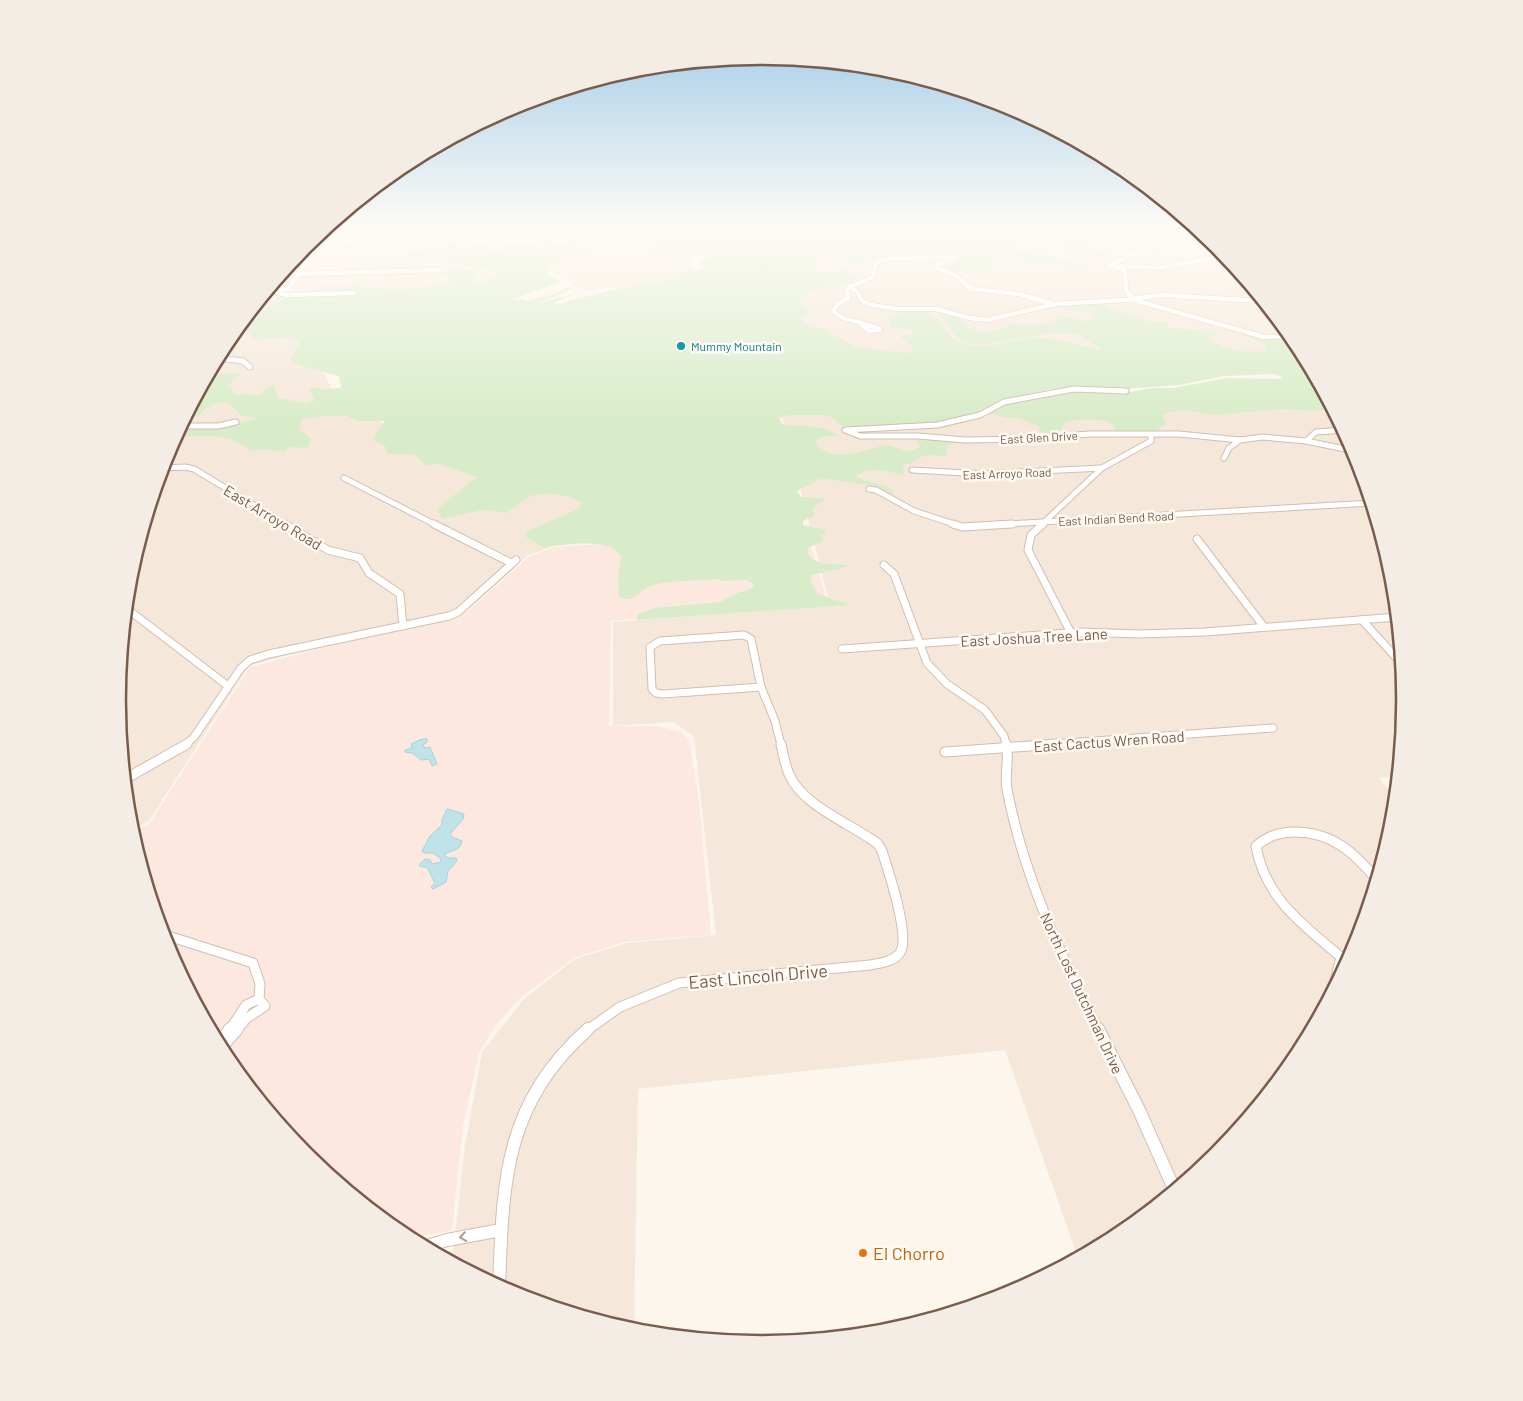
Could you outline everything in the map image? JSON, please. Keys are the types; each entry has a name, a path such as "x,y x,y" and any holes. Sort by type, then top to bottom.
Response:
{"street":[{"path":"847,291 848,298 837,305 833,311 840,317 859,322"},
{"path":"856,291 862,301 867,304 898,309 936,309 980,319 995,319 1055,304 1174,294 1255,300"},
{"path":"999,291 1018,294 1055,304"},
{"path":"1125,291 1131,299 1264,337 1282,336"},
{"path":"276,292 287,295 354,293"},
{"path":"226,359 243,361 250,368"},
{"name":"East Glen Drive","path":"1126,391 1074,389 1004,402 980,415 937,425 876,430 845,430 860,436 918,436 965,440 1028,439 1089,434 1151,436 1179,434 1240,440 1263,437 1306,440 1316,432 1336,431"},
{"path":"189,426 218,426 236,422"},
{"path":"1072,633 1028,550 1031,536 1102,468 1144,446 1151,441 1151,436"},
{"path":"1224,458 1229,448 1240,440"},
{"path":"1306,440 1345,449"},
{"name":"East Arroyo Road","path":"170,468 194,469 328,550 360,558 369,574 389,585 400,594 403,626"},
{"name":"East Arroyo Road","path":"912,470 946,475 1029,473 1102,468"},
{"path":"130,776 186,744 194,737 241,668 250,660 262,655 454,614 513,562 444,530 423,517 404,510 344,478"},
{"name":"East Indian Bend Road","path":"868,489 876,490 914,511 953,525 971,527 1366,504"},
{"path":"1197,539 1264,627"},
{"name":"North Lost Dutchman Drive","path":"884,566 894,574 927,663 947,684 985,710 1004,736 1007,748 1006,787 1028,873 1063,960 1142,1117 1172,1185"},
{"path":"132,613 228,686"},
{"name":"East Joshua Tree Lane","path":"842,649 1072,633 1164,634 1324,624 1392,618"},
{"path":"1362,620 1396,657"},
{"name":"East Lincoln Drive","path":"499,1279 506,1176 515,1136 530,1102 544,1080 585,1032 611,1012 656,990 679,984 870,965 887,962 901,953 904,946 903,930 882,851 870,837 807,797 793,782 789,775 775,721 761,687 753,643 744,635 660,641 650,647 652,689 656,693 761,687"},
{"name":"East Cactus Wren Road","path":"945,752 1273,728"},
{"path":"1339,965 1341,958 1289,910 1274,892 1257,861 1256,846 1268,836 1290,831 1309,833 1333,839 1354,855 1372,874"},
{"path":"172,937 253,964 260,984 262,1003"},
{"path":"223,1038 246,1005 262,1003"},
{"path":"226,1042 262,1003"},
{"path":"433,1244 501,1230"}],"shaded area":[{"path":"475,291 295,334 307,359 324,374 340,405 407,433 589,498 604,523 574,544 554,546 528,555 469,609 450,618 316,647 249,666 148,822 139,826 131,783 127,742 127,659 138,577 148,536 174,457 211,383 233,347 274,293"},
{"path":"790,291 1247,291 1297,358 849,357 780,307"},
{"path":"1124,401 1325,407 1349,457 1363,496 1385,577 1392,618 1396,659 1396,742 1393,777 1379,778 1390,793 1375,865 1349,944 1312,1018 1290,1054 1239,1120 1211,1150 1181,1178 1115,1229 1076,1253 1005,1050 638,1089 634,1323 557,1302 518,1288 446,1252 453,1251 465,1145 482,1052 524,999 575,959 627,943 716,935 694,737 674,722 613,726 613,622 830,606 781,412"},
{"path":"807,531 828,605 611,621 609,726 656,726 680,731 689,740 699,800 711,935 623,942 574,958 520,998 494,1028 479,1053 463,1126 452,1231 420,1236 375,1205 312,1150 284,1120 233,1054 211,1018 174,944 160,905 139,828 149,824 250,667 321,648 451,619 471,609 528,557 554,547"}],"green space":[{"path":"321,291 535,291 511,300 522,299 526,301 566,291 535,304 581,292 555,302 554,305 608,291 810,291 798,303 811,312 801,318 806,324 829,330 827,332 858,348 912,353 912,346 900,337 916,333 909,329 889,328 889,317 910,311 931,315 937,319 951,337 958,342 968,345 987,346 1025,339 1044,338 1099,350 1101,348 1079,336 1065,333 970,344 957,337 936,311 959,318 969,329 989,332 1009,326 1001,321 1032,325 1055,320 1061,316 1085,321 1093,320 1096,314 1064,309 1062,307 1098,303 1117,312 1134,315 1150,322 1168,321 1168,328 1219,332 1209,338 1221,346 1236,350 1251,352 1266,350 1267,347 1265,344 1236,331 1274,339 1284,338 1312,383 1327,411 1281,409 1215,415 1183,410 1162,415 1167,424 1152,433 1116,433 1112,423 1088,419 1064,423 1062,429 1045,433 1040,432 1039,426 1019,418 1008,418 987,413 1004,404 1074,391 1125,393 1152,388 1174,388 1226,378 1282,379 1274,374 1225,376 1179,385 1124,389 1051,389 999,401 979,413 927,424 871,428 841,425 831,417 822,415 788,415 779,418 782,424 827,429 838,436 820,437 815,442 821,449 829,453 848,454 885,445 909,451 920,447 916,440 937,439 955,442 948,446 946,456 923,456 911,464 903,464 904,475 872,470 860,473 856,477 891,488 894,495 868,485 826,479 820,479 797,491 801,497 826,499 813,508 815,515 803,521 803,525 827,530 823,534 823,541 808,548 807,552 815,560 826,564 851,566 812,575 810,580 818,594 850,605 637,620 637,614 654,608 720,602 737,593 751,589 754,584 747,580 721,581 719,579 674,582 651,586 633,598 625,599 619,597 618,576 621,556 613,549 588,543 543,548 525,536 526,532 578,509 582,503 564,496 534,495 506,513 482,510 442,519 437,509 477,477 439,464 426,465 415,455 388,454 385,446 373,440 385,421 360,421 346,416 320,416 302,419 299,430 311,438 308,448 290,447 284,452 264,449 252,451 233,440 215,436 184,436 187,430 225,428 258,418 242,416 228,403 216,403 197,417 194,416 216,375 229,373 241,374 230,384 234,394 258,395 273,384 278,398 305,403 315,400 310,390 311,387 341,388 339,376 301,366 290,361 299,343 292,337 254,340 247,327 262,307 275,303 277,297"}],"water":[{"path":"427,739 427,742 423,745 425,748 430,747 437,764 432,766 429,759 421,760 412,753 405,752 405,750 412,748 411,744"},
{"path":"447,809 464,814 463,819 450,834 452,837 462,841 457,849 444,855 448,858 456,858 457,861 448,871 446,882 433,889 431,887 435,883 427,867 419,865 425,859 430,860 432,864 441,862 441,859 433,853 424,853 422,851 430,836 442,825"}],"place":[{"name":"Mummy Mountain","path":"681,346"},
{"name":"El Chorro","path":"863,1253"}]}
